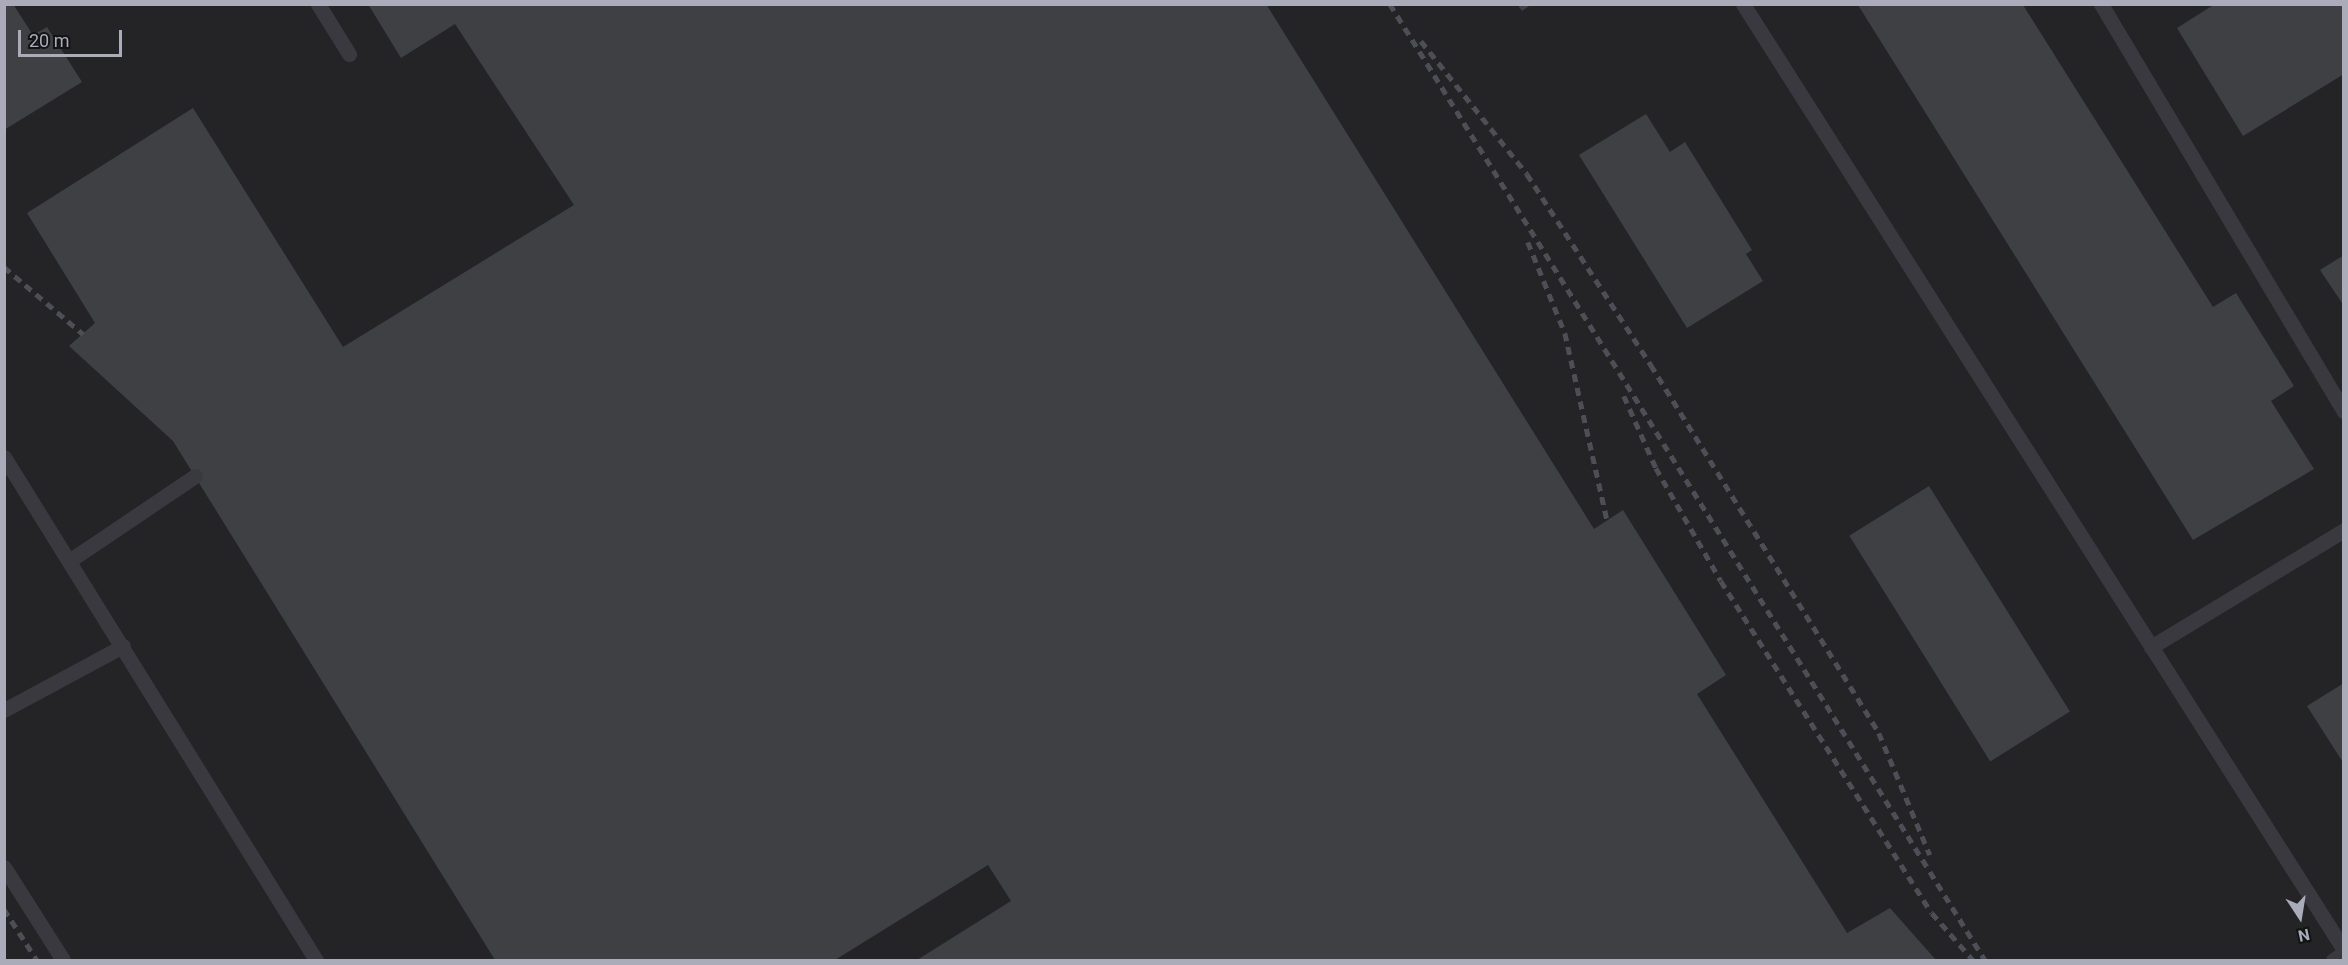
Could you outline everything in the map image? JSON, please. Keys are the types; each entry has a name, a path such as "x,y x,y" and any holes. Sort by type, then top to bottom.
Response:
{"lane":[{"path":"318,4 349,54"},
{"path":"1743,4 2343,952 2332,960"},
{"path":"2102,4 2343,412"},
{"path":"4,457 316,960"},
{"path":"69,561 195,476"},
{"path":"2151,647 2343,530"},
{"path":"4,710 123,646"},
{"path":"4,867 63,960"}],"shaded area":[{"path":"5,5 2343,5 2343,960 5,960"}],"building":[{"path":"4,4 13,4 33,35 47,27 82,82 4,130"},
{"path":"368,4 1266,4 1594,529 1623,510 1726,675 1697,694 1847,933 1890,908 1936,960 917,960 1011,901 988,865 835,960 495,960 173,441 69,346 95,323 27,213 193,108 343,347 574,205 455,24 401,58"},
{"path":"1517,4 1532,4 1522,11"},
{"path":"2215,4 2344,4 2344,74 2243,136 2177,28"},
{"path":"1858,5 2023,5 2213,307 2236,293 2294,386 2271,401 2314,469 2193,540"},
{"path":"1646,114 1670,152 1685,142 1752,250 1746,254 1763,281 1687,328 1579,155"},
{"path":"2344,255 2344,306 2320,270"},
{"path":"1929,486 2070,712 1990,761 1849,536"},
{"path":"2344,683 2344,764 2307,706"}],"railway":[{"path":"1390,4 1985,960"},
{"path":"1421,41 1527,174 1651,365 1879,733 1930,855"},
{"path":"1528,242 1565,333 1607,520"},
{"path":"4,267 83,334"},
{"path":"1624,396 1656,468 1721,581 1932,913 1973,960"},
{"path":"4,909 37,960"}]}
